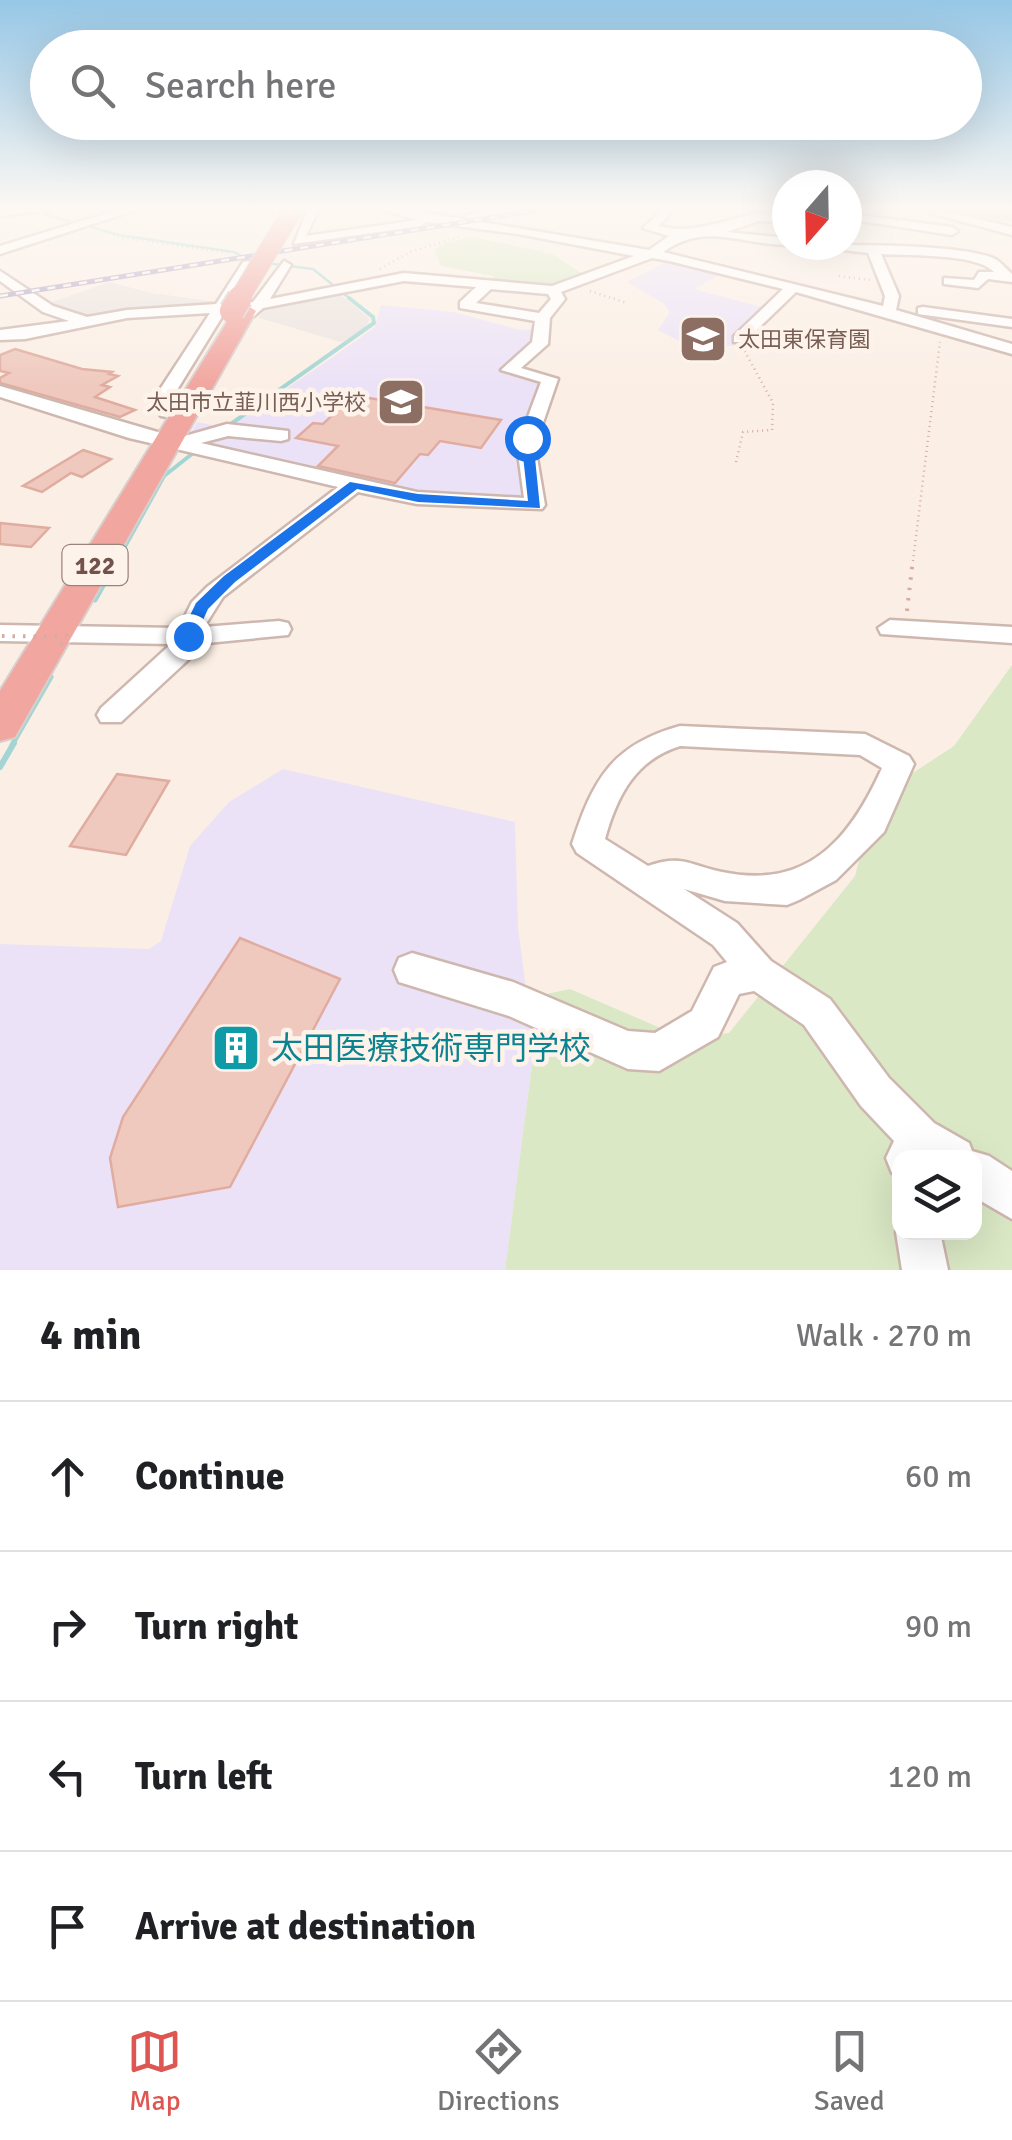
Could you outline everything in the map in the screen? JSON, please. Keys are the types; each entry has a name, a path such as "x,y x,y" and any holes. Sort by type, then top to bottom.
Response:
{"highway":[{"name":"122","path":"0,726 40,636 168,431 234,306 262,267"},
{"name":"122","path":"0,680 40,636"}],"street":[{"path":"2,335 83,321 234,306 404,277 553,290 618,267"},
{"path":"709,267 889,309 1012,323"},
{"path":"879,267 892,296 889,309"},
{"path":"234,306 280,269"},
{"path":"234,306 245,271"},
{"path":"0,275 48,308 83,321"},
{"path":"949,281 978,284 984,275 1009,278"},
{"path":"486,286 465,305 544,318"},
{"path":"739,339 794,287"},
{"path":"0,391 168,431 354,485 418,498 536,506 527,438 550,380 509,370 540,344 544,318 558,299 553,290"},
{"path":"2,335 48,308"},
{"path":"889,309 1012,349"},
{"path":"154,321 178,311"},
{"path":"168,431 281,434"},
{"path":"111,716 180,654 202,607 230,579 354,485"},
{"path":"40,636 188,636 279,630"},
{"path":"897,630 1012,636"},
{"path":"644,881 672,871 725,887 786,890 824,870 859,839 878,813 898,764 865,745 680,736 651,742 615,778 596,814 588,844 644,881 725,934 758,972 817,1012 875,1092 925,1150"},
{"path":"412,970 512,1000 628,1050 659,1052 705,1024 727,979 758,972"},
{"path":"982,1176 1012,1197"},
{"path":"919,1240 925,1270"}],"path":[{"path":"360,283 382,267"},
{"path":"840,276 884,282"},
{"path":"572,285 627,303"},
{"path":"897,630 943,329"},
{"path":"736,462 743,432 772,430 774,416 774,403 739,339"}],"shaded area":[{"path":"656,267 696,267 721,274 694,289 765,308 735,337 736,345 698,351 658,330 670,312 663,303 627,282"},
{"path":"110,282 151,293 218,302 84,318 49,303"},
{"path":"334,289 370,319 365,329 341,342 259,318 265,303"},
{"name":"太田市立韮川西小学校","path":"381,305 453,312 520,330 538,329 534,343 502,371 543,381 527,496 518,501 423,494 186,441 197,422 228,428 333,357 375,327"},
{"path":"283,769 515,822 518,927 534,1050 505,1270 0,1270 0,944 149,949 161,941 190,846 229,802"}],"green space":[{"path":"448,267 572,267 585,276 538,285 489,284 494,276"},
{"path":"1012,665 1012,1270 505,1270 534,1050 528,998 570,989 686,1039 729,1033 855,876 876,797 954,746"}],"building":[{"path":"15,349 82,369 112,372 109,374 118,376 102,385 110,387 95,397 135,410 120,417 0,383 0,378 9,373 0,371 0,355"},
{"path":"363,397 501,420 481,448 440,441 428,455 420,454 395,483 318,466 338,446 296,438 313,423 323,424 344,404 354,406"},
{"path":"83,450 111,459 82,477 71,473 42,492 23,486"},
{"path":"0,523 49,528 31,547 0,544"},
{"path":"117,774 169,781 126,855 70,846"},
{"name":"太田医療技術専門学校","path":"240,938 340,979 230,1187 118,1207 110,1158 123,1117"}],"waterway":[{"path":"300,267 313,269 353,301"},
{"path":"228,426 374,323 373,317 349,298"},
{"path":"117,561 164,476 211,439"},
{"path":"95,600 118,559"},
{"path":"12,745 51,677"},
{"path":"0,767 14,743"}],"railway":[{"path":"0,296 180,267"}],"place":[{"name":"太田東保育園","path":"703,339"},
{"name":"太田市立韮川西小学校","path":"401,402"},
{"name":"太田医療技術専門学校","path":"236,1048"}],"route":[{"path":"188,636 202,607 215,592 354,485 418,498 536,506 527,438"}]}
